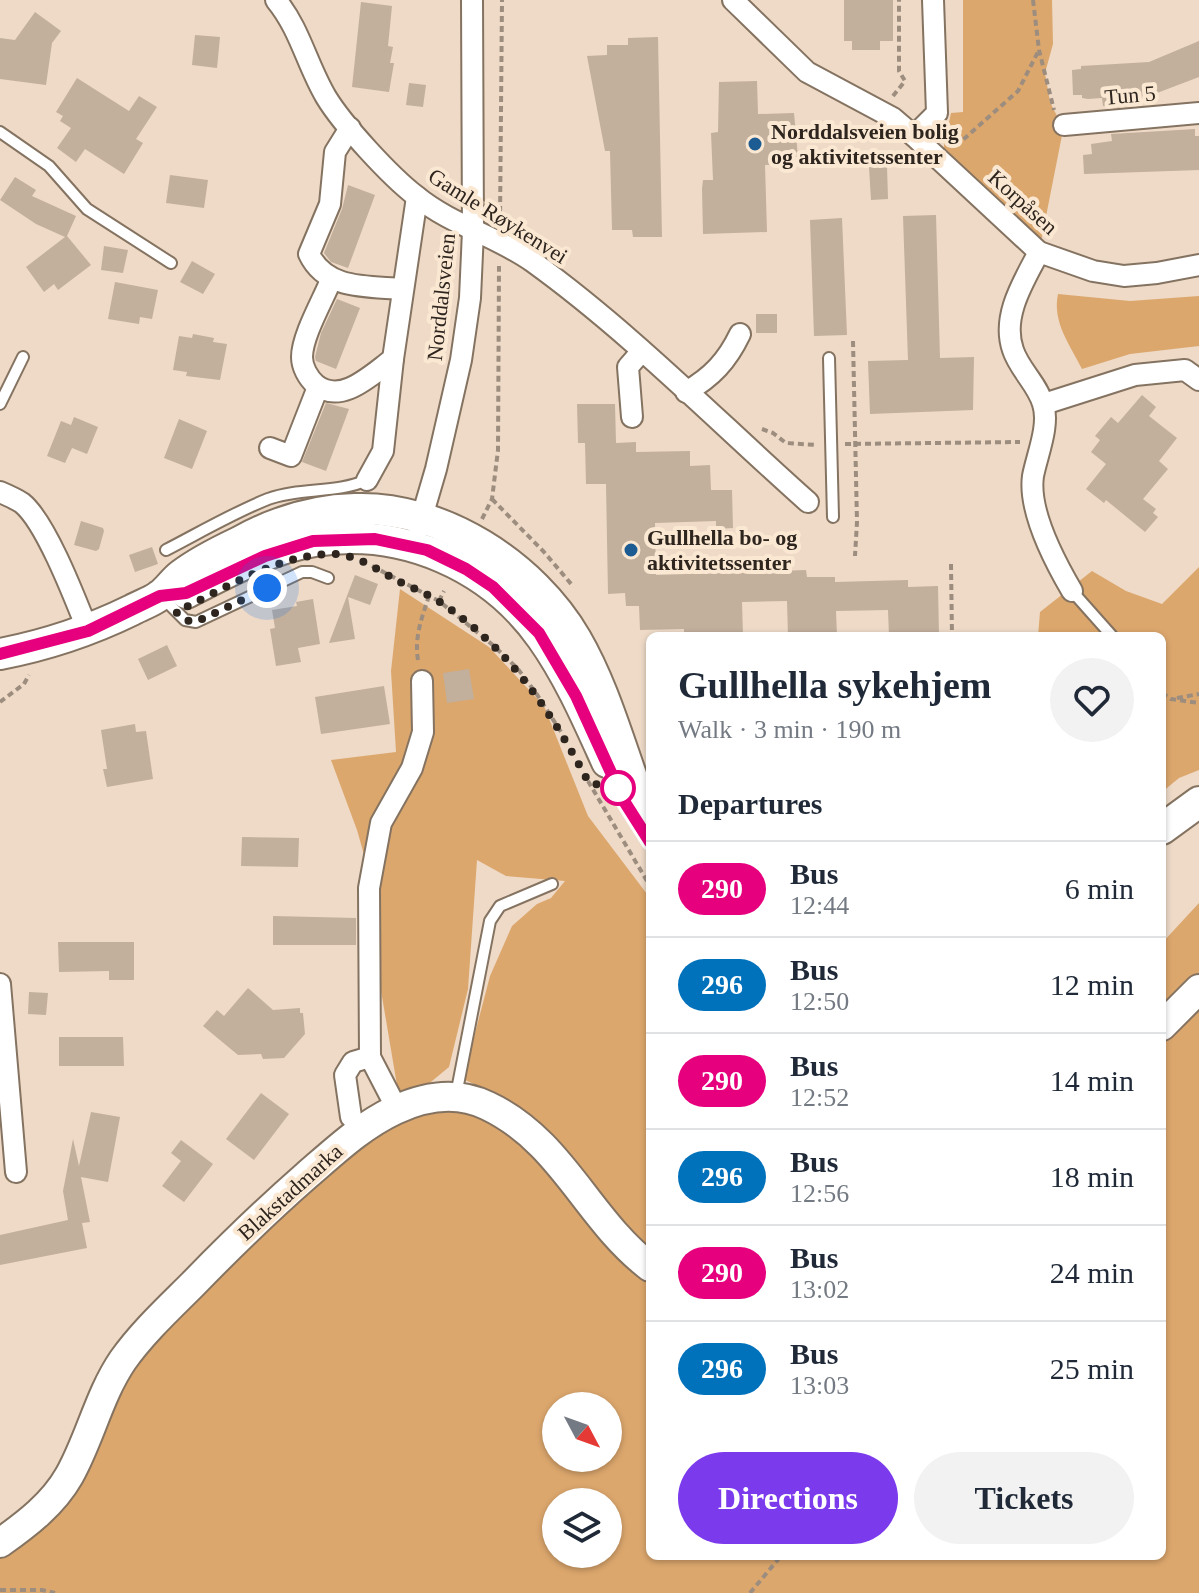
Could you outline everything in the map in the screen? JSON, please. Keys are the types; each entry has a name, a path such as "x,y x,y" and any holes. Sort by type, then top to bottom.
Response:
{"main road":[{"path":"0,654 88,631 160,596 180,575 251,535 321,512 358,509 417,533 442,556 482,579 511,602 539,633 576,696 624,801 646,836"},
{"path":"417,533 451,530 489,551 528,580 559,613 593,673 646,814"},
{"path":"1166,826 1199,802"},
{"path":"1166,1022 1199,989"},
{"path":"456,1095 485,1104 530,1132 551,1153 617,1236 646,1263"},
{"name":"Blakstadmarka","path":"0,1543 53,1499 69,1475 117,1371 142,1337 251,1225 340,1145 367,1125 397,1109 426,1099 456,1095"}],"street":[{"name":"Gamle Røykenvei","path":"276,0 290,17 326,96 350,128 417,197 473,231 531,260 598,313 808,502"},
{"name":"Norddalsveien","path":"417,533 436,469 461,360 470,298 473,231 472,0"},
{"name":"Korpåsen","path":"733,0 807,72 893,118 1039,252 1093,271 1124,276 1199,265"},
{"path":"914,136 937,113 933,0"},
{"name":"Tun 5","path":"1064,125 1199,113"},
{"path":"350,128 335,152 330,204 309,254 315,267 331,280 402,289"},
{"path":"367,480 383,451 402,289 417,197"},
{"path":"1039,252 1016,297 1011,317 1012,349 1044,404 1044,422 1032,481 1039,519 1057,566 1072,591"},
{"path":"331,280 307,336 302,357 307,377 318,387 335,392 356,387 393,359"},
{"path":"686,392 717,370 740,334"},
{"path":"632,417 628,367 641,352"},
{"path":"1044,404 1135,375 1185,370 1199,380"},
{"path":"270,448 291,456 318,387"},
{"path":"0,492 23,504 36,520 88,631"},
{"path":"397,1109 370,1057 369,888 381,823 412,768 423,732 422,681"},
{"path":"0,984 16,1172"},
{"path":"351,1117 345,1075 353,1062 370,1057"}],"lane":[{"path":"0,132 49,166 87,209 171,263"},
{"path":"0,404 23,357"},
{"path":"808,502 833,517 829,358"},
{"path":"166,550 269,499 305,491 348,488 367,480"},
{"path":"160,596 185,620 196,622 302,572 328,578"},
{"path":"1072,591 1108,632"},
{"path":"456,1095 490,921 500,906 552,884"}],"path":[{"path":"892,98 905,81 899,71 899,0"},
{"path":"1033,0 1050,102 1064,125"},
{"path":"954,148 1018,91 1039,50"},
{"path":"853,341 855,556"},
{"path":"740,441 750,430 763,429 796,446 1040,441"},
{"path":"367,564 439,601 518,669 569,745"},
{"path":"951,564 952,632"},
{"path":"439,601 444,591"},
{"path":"422,681 416,649 429,596"},
{"path":"0,702 24,684 34,666"},
{"path":"1171,699 1199,694"},
{"path":"1166,696 1199,703"},
{"path":"582,770 646,880"},
{"path":"750,1593 778,1560"},
{"path":"0,1590 55,1593"}],"shaded area":[{"path":"963,0 1052,0 1053,44 1045,73 1050,102 1064,125 1039,252 941,160 951,113 963,112"},
{"path":"1058,294 1130,301 1199,296 1199,346 1130,354 1082,369 1060,324"},
{"path":"1199,567 1199,770 1179,778 1166,789 1166,632 1038,632 1040,612 1092,571 1126,591 1162,604"},
{"path":"400,589 489,647 544,706 588,816 646,893 646,1246 514,1103 463,1079 490,976 512,926 537,904 551,898 565,881 506,876 477,860 468,989 449,1067 426,1086 398,1091 377,967 378,904 357,830 331,760 396,752 391,671"},
{"path":"1199,903 1199,983 1166,1010 1166,939"},
{"path":"1199,1001 1199,1593 0,1593 0,1540 24,1519 160,1320 347,1136 473,1098 646,1263 646,1560 1166,1560 1166,1032"}],"building":[{"path":"844,0 893,0 893,41 880,41 880,50 852,50 852,41 844,41"},
{"path":"361,2 392,6 388,46 393,47 390,63 394,63 389,92 352,87"},
{"path":"35,12 61,31 52,43 46,85 0,79 0,38 15,40"},
{"path":"195,35 220,37 217,68 192,65"},
{"path":"658,37 662,237 633,237 632,230 612,230 610,151 605,151 587,56 607,55 607,45 628,45 628,38"},
{"path":"1199,41 1199,77 1136,101 1136,106 1110,108 1103,106 1102,98 1088,99 1073,95 1072,70 1081,69 1081,66 1149,62"},
{"path":"77,78 129,111 139,96 157,107 136,139 143,143 124,174 85,149 76,162 57,148 71,128 60,121 63,116 56,112"},
{"path":"757,81 758,114 794,113 798,157 795,157 795,164 765,165 767,232 703,234 702,189 703,180 713,180 711,133 718,132 719,82"},
{"path":"409,83 426,85 423,107 406,105"},
{"path":"1195,129 1195,136 1199,136 1199,170 1084,174 1083,155 1092,154 1091,144 1112,141 1111,134"},
{"path":"887,166 888,199 871,200 869,167"},
{"path":"170,175 208,180 204,208 166,203"},
{"path":"15,177 36,190 32,196 76,216 67,236 91,265 58,290 54,284 44,292 26,267 65,237 36,224 0,200"},
{"path":"348,185 375,195 348,268 331,262 324,253"},
{"path":"936,215 940,358 974,357 973,410 870,414 868,361 908,360 903,216"},
{"path":"842,218 847,335 814,336 810,220"},
{"path":"104,246 128,250 123,273 101,270"},
{"path":"192,261 215,274 203,294 180,282"},
{"path":"115,282 158,290 152,319 140,317 139,324 108,319"},
{"path":"337,299 360,308 336,369 316,361 315,357 321,333"},
{"path":"756,314 777,314 777,333 756,333"},
{"path":"193,334 227,344 220,380 186,376 187,372 173,370 179,336 192,338"},
{"path":"1142,395 1156,407 1149,416 1177,438 1159,461 1168,469 1143,499 1156,509 1153,513 1158,517 1145,532 1106,500 1104,503 1086,489 1106,464 1091,452 1100,440 1095,436 1111,417 1118,423"},
{"path":"326,403 349,409 326,471 302,462"},
{"path":"577,404 615,404 616,443 636,442 636,452 690,451 690,466 710,465 711,490 732,490 733,528 716,529 716,521 655,523 656,575 806,570 807,577 835,577 835,582 908,580 908,587 938,586 939,632 889,632 888,610 836,611 837,632 788,632 787,601 742,602 743,632 640,630 639,606 626,606 625,593 608,594 606,484 586,484 585,443 578,443"},
{"path":"74,417 98,427 87,454 72,448 65,463 47,456 61,421 71,425"},
{"path":"179,419 207,431 192,469 164,458"},
{"path":"81,521 103,528 96,551 74,545"},
{"path":"152,547 158,564 135,572 129,555"},
{"path":"355,575 378,584 370,605 348,597 355,639 329,643"},
{"path":"313,599 320,644 298,648 301,662 276,666 270,629 275,628 272,610 297,606 296,602"},
{"path":"167,645 177,666 148,680 138,659"},
{"path":"469,669 474,699 447,703 443,673"},
{"path":"384,686 390,724 321,734 315,697"},
{"path":"135,724 136,732 146,731 153,779 107,787 101,730"},
{"path":"242,837 299,838 298,867 241,866"},
{"path":"273,916 356,918 356,945 273,945"},
{"path":"58,942 134,942 134,980 109,980 109,971 59,972"},
{"path":"248,988 273,1010 300,1008 300,1013 303,1013 305,1034 284,1058 263,1059 261,1054 238,1055 203,1026 217,1010 224,1016"},
{"path":"29,992 48,993 46,1015 28,1014"},
{"path":"59,1037 123,1037 124,1066 59,1066"},
{"path":"261,1093 289,1114 254,1160 226,1139"},
{"path":"91,1112 120,1117 108,1182 81,1177 90,1222 82,1223 87,1248 0,1265 0,1235 68,1220 63,1191 73,1139 79,1166"},
{"path":"181,1140 213,1164 184,1202 162,1186 181,1161 171,1153"}],"bus line":[{"name":"290","path":"0,654 88,631 160,596 186,593 265,556 313,541 358,537 406,544 442,556 493,587 539,633 576,696 624,801 646,836"}],"place":[{"name":"Norddalsveien bolig og aktivitetssenter","path":"755,144"},
{"name":"Gullhella bo- og aktivitetssenter","path":"631,550"}],"route":[{"path":"267,588 196,622 185,620 176,612 273,566 307,556 347,555 439,601 494,646 518,669 536,693 562,732 589,783 618,788"}]}
